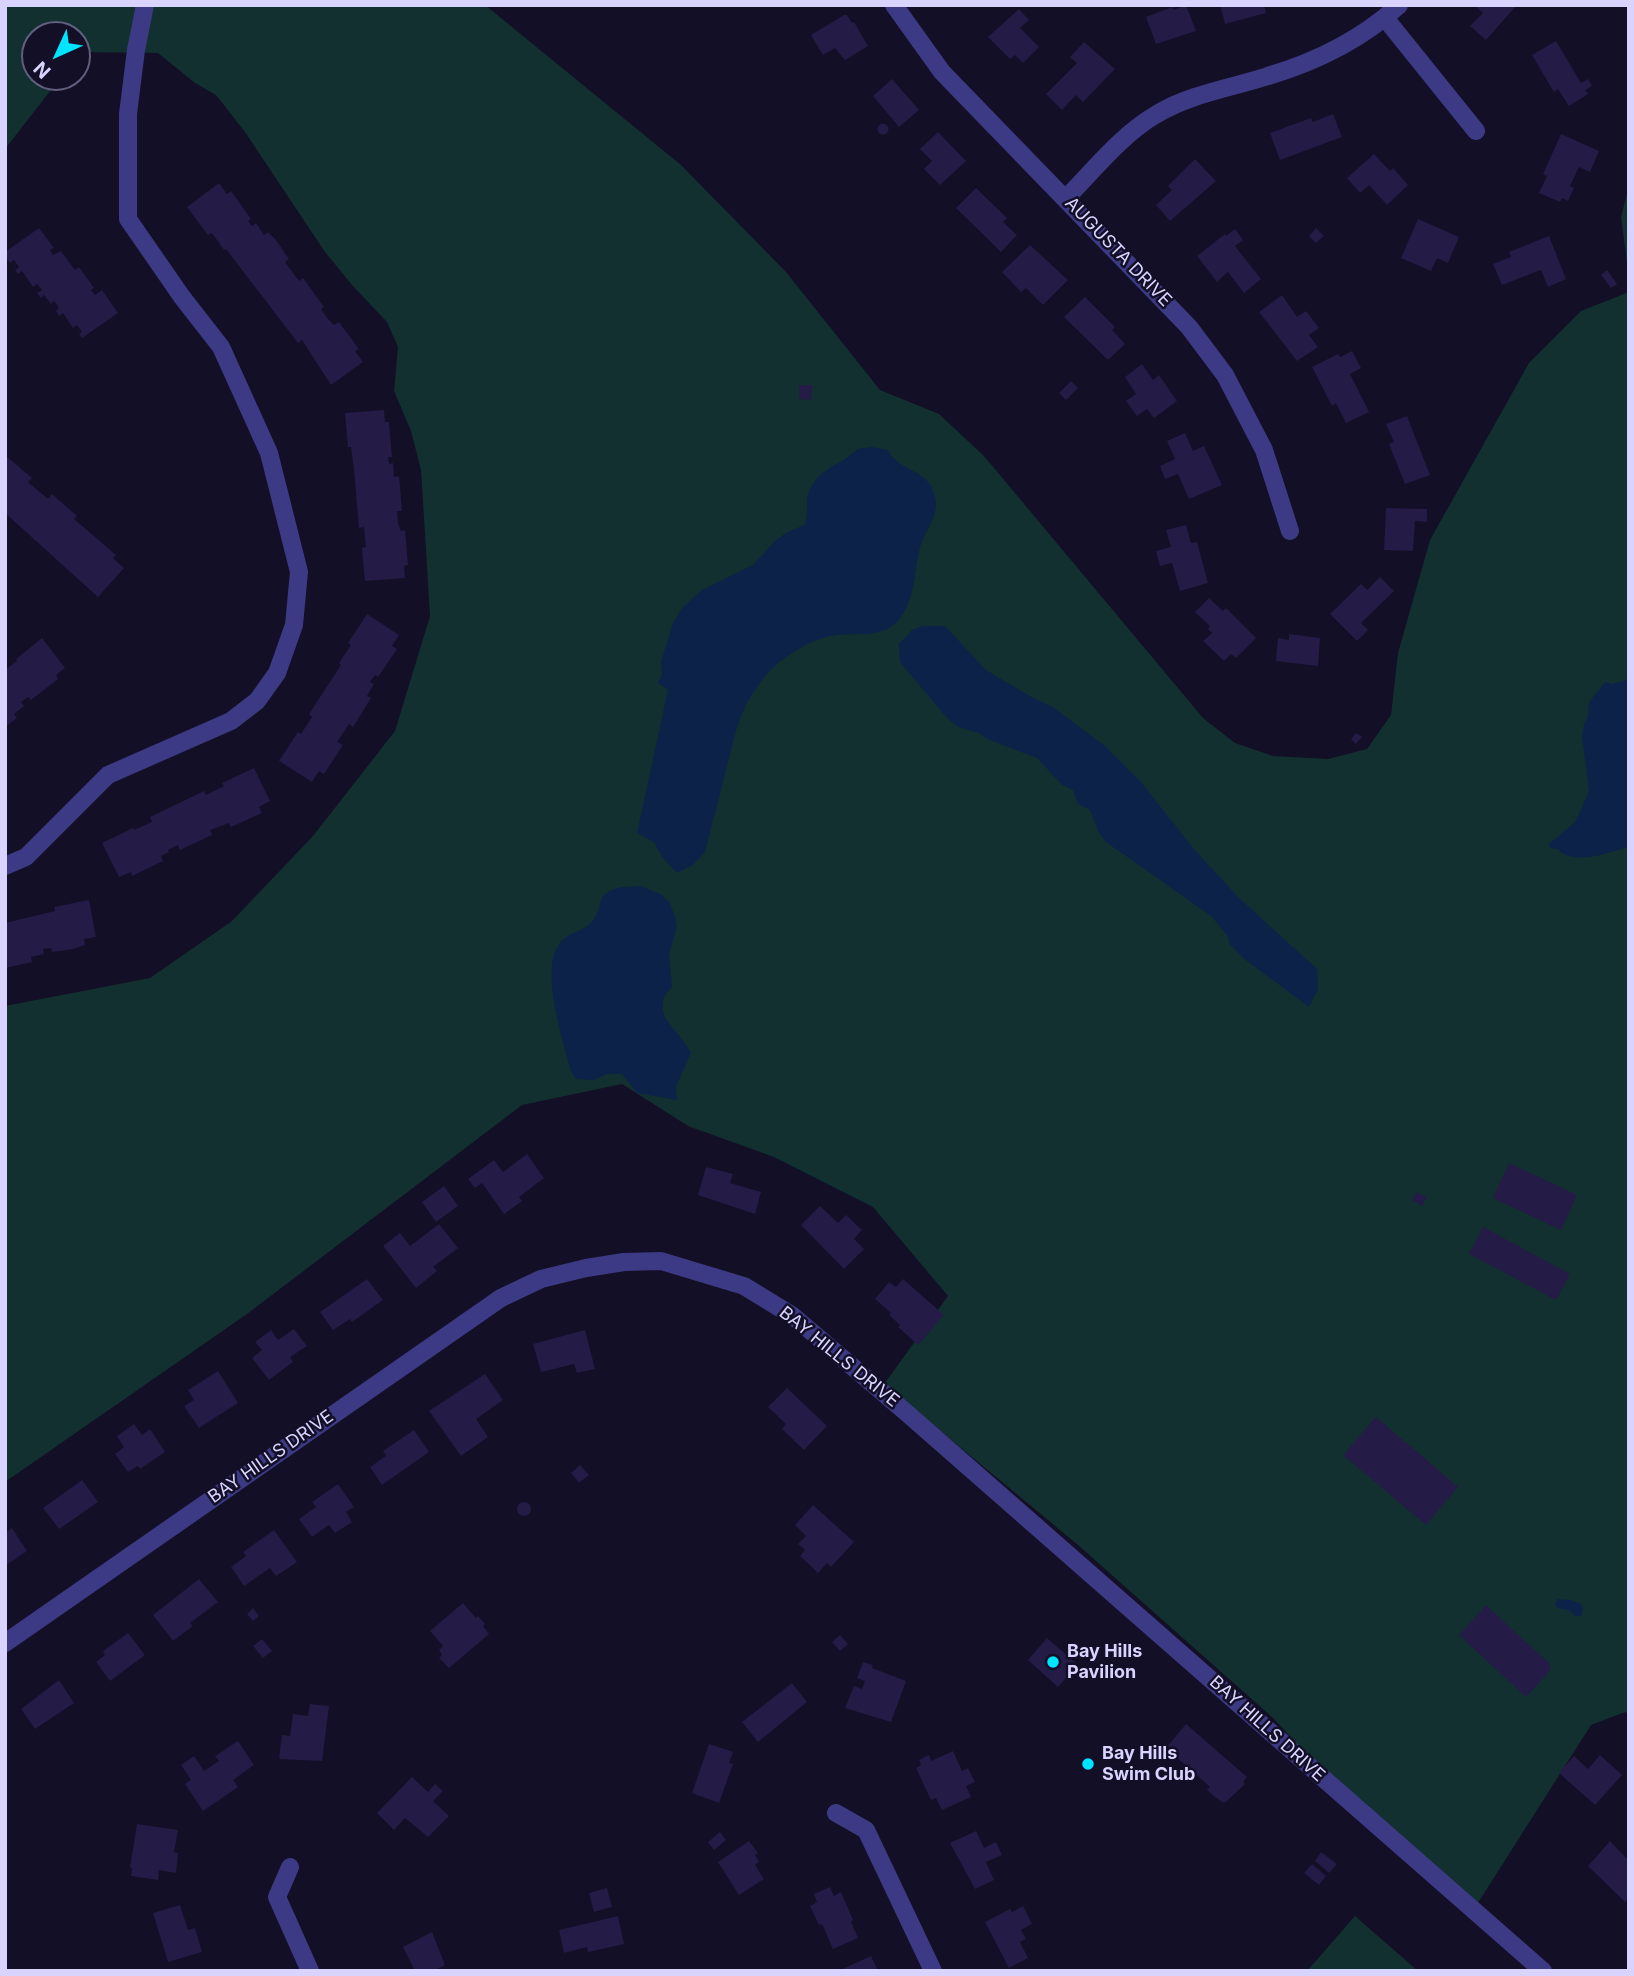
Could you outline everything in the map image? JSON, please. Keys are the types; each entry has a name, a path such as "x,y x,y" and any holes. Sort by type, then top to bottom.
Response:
{"street":[{"path":"5,866 26,857 108,775 231,721 257,701 276,673 294,625 299,572 269,453 221,347 182,297 128,219 128,114 145,5"},
{"name":"AUGUSTA DRIVE","path":"894,5 942,72 1189,327 1225,375 1264,450 1290,531"},
{"path":"1066,198 1134,130 1157,114 1211,93 1301,65 1352,39 1385,18 1399,5"},
{"path":"1385,18 1476,131"},
{"name":"BAY HILLS DRIVE","path":"5,1643 501,1298 541,1279 586,1268 624,1262 661,1261 744,1286 793,1316 1543,1971"},
{"path":"836,1813 866,1830 933,1971"},
{"path":"290,1867 277,1897 310,1971"}],"green space":[{"path":"5,5 485,5 681,165 786,272 880,390 939,414 984,456 1203,718 1235,743 1273,756 1328,759 1367,749 1391,715 1398,653 1430,540 1529,363 1581,311 1629,292 1629,1714 1625,1712 1591,1725 1469,1917 1365,1817 1273,1718 1078,1545 884,1384 948,1296 873,1207 774,1157 688,1126 622,1084 522,1105 247,1314 5,1482 5,1006 150,978 232,921 313,836 395,731 430,616 421,470 411,431 394,391 398,347 387,322 325,252 245,132 216,95 195,83 158,53 91,52 91,21 21,21 21,91 50,91 5,149"},
{"path":"1629,186 1629,278 1621,217"},
{"path":"1355,1916 1418,1971 1307,1971"}],"water":[{"path":"871,447 888,450 899,463 920,475 931,487 935,497 935,512 921,545 908,604 901,617 883,631 819,639 802,647 772,668 750,697 740,719 705,852 693,865 677,873 663,858 654,842 637,833 668,690 658,683 662,674 661,662 673,623 682,608 702,590 753,565 775,541 804,525 809,492 815,480 857,449"},
{"path":"923,626 945,626 986,670 1053,707 1105,746 1141,782 1193,848 1238,897 1317,969 1318,989 1309,1007 1243,958 1230,945 1227,935 1211,916 1106,842 1098,831 1090,810 1078,804 1073,790 1062,785 1037,758 958,727 946,717 900,662 899,644 912,630"},
{"path":"1629,679 1629,846 1592,856 1572,857 1558,849 1550,848 1549,844 1575,822 1589,792 1582,736 1589,702 1605,682 1612,684"},
{"path":"641,886 662,895 669,902 677,926 669,956 672,987 662,1005 668,1021 691,1053 676,1086 677,1100 637,1093 622,1074 607,1074 594,1080 576,1079 571,1071 555,1006 552,971 559,944 591,923 602,899 609,891"},
{"path":"1558,1599 1581,1604 1581,1616 1557,1608 1555,1604"}],"building":[{"path":"1186,5 1196,31 1156,44 1146,17 1172,7 1174,10"},
{"path":"1220,5 1264,5 1266,13 1225,24"},
{"path":"1474,5 1517,5 1486,40 1470,26 1483,13"},
{"path":"1019,9 1029,20 1020,28 1039,47 1023,63 1015,55 1010,59 988,37"},
{"path":"844,15 854,22 868,46 845,60 835,48 823,55 811,35"},
{"path":"1556,41 1581,83 1588,79 1592,86 1585,90 1588,94 1569,106 1558,89 1554,92 1532,55"},
{"path":"1084,42 1115,69 1083,102 1076,95 1062,110 1046,94 1077,63 1070,57"},
{"path":"892,79 919,110 899,127 873,96"},
{"path":"1333,114 1342,137 1280,160 1270,133 1311,118 1313,122"},
{"path":"883,123 889,129 883,135 877,129"},
{"path":"938,132 966,161 940,185 924,169 932,161 920,149"},
{"path":"1561,134 1599,151 1590,172 1579,167 1570,186 1574,188 1568,201 1562,198 1560,202 1539,193 1547,176 1543,174"},
{"path":"1374,154 1390,171 1393,168 1408,185 1387,205 1369,185 1360,193 1347,178"},
{"path":"1195,159 1216,181 1170,221 1156,205 1172,190 1168,186"},
{"path":"219,183 227,194 231,191 251,219 248,221 252,226 256,223 264,235 268,232 276,240 289,259 285,262 299,281 303,278 324,307 321,309 327,318 334,325 339,322 359,349 355,351 363,362 331,385 302,340 298,343 226,249 224,250 212,233 208,235 187,207"},
{"path":"976,188 1007,218 1003,222 1017,235 1001,252 956,208"},
{"path":"1418,219 1459,237 1448,263 1437,258 1431,271 1401,258"},
{"path":"39,228 54,248 50,250 53,255 61,251 75,270 79,267 94,288 91,290 95,295 102,290 118,313 82,338 79,334 82,332 77,325 73,328 63,313 59,316 56,311 59,308 54,301 51,304 44,295 41,298 37,293 42,290 37,284 33,287 22,271 18,274 15,270 19,267 14,260 10,263 5,256 5,252"},
{"path":"1316,228 1324,236 1316,243 1309,236"},
{"path":"1235,229 1243,240 1235,246 1261,279 1244,293 1228,272 1217,282 1197,256"},
{"path":"1549,236 1566,279 1548,287 1541,270 1502,285 1493,264 1511,257 1509,252"},
{"path":"1030,245 1068,280 1043,305 1026,288 1021,292 1002,272"},
{"path":"1607,270 1617,284 1611,288 1601,275"},
{"path":"1282,295 1297,317 1306,311 1319,328 1309,335 1318,347 1297,361 1259,312"},
{"path":"1085,297 1115,327 1112,330 1125,344 1108,360 1064,317"},
{"path":"1352,351 1361,368 1350,374 1369,412 1346,423 1336,403 1332,406 1312,367 1338,354 1340,357"},
{"path":"1142,364 1153,380 1159,375 1177,401 1154,418 1147,409 1137,416 1126,401 1136,394 1125,377"},
{"path":"1071,381 1078,388 1066,400 1059,393"},
{"path":"799,385 812,385 811,400 799,399"},
{"path":"384,410 385,422 389,422 392,457 388,457 389,464 393,463 394,477 399,476 402,511 397,511 398,523 401,531 405,530 408,565 404,566 405,578 365,581 362,548 366,547 364,527 359,528 345,413"},
{"path":"1407,416 1430,475 1405,484 1389,444 1394,442 1386,424"},
{"path":"1185,433 1193,451 1204,446 1222,485 1189,499 1178,474 1165,479 1160,466 1175,459 1167,441"},
{"path":"5,455 32,478 28,482 48,499 52,494 77,516 74,519 116,555 113,558 124,568 98,597 5,513"},
{"path":"1386,508 1427,509 1427,522 1415,521 1413,551 1384,550"},
{"path":"1186,525 1191,543 1197,542 1208,583 1180,591 1172,563 1160,566 1156,551 1171,547 1166,530"},
{"path":"1380,577 1394,591 1361,623 1368,630 1357,641 1330,614 1361,584 1367,590"},
{"path":"1209,598 1223,611 1226,608 1256,638 1236,658 1231,654 1224,661 1203,641 1212,633 1208,629 1210,626 1195,612"},
{"path":"367,614 399,635 392,646 397,649 378,677 375,675 370,682 374,684 367,696 371,698 353,727 349,724 337,742 343,745 324,774 319,771 312,782 279,761 298,732 301,734 312,717 309,714 341,665 339,663 351,645 348,643"},
{"path":"1289,634 1320,638 1318,666 1276,661 1278,638 1289,640"},
{"path":"42,638 65,668 56,675 58,679 31,700 28,697 21,702 24,706 14,714 17,718 5,727 5,670"},
{"path":"1356,733 1362,737 1356,744 1351,739"},
{"path":"254,768 270,801 259,807 262,813 231,827 229,823 210,830 212,835 180,850 178,845 168,850 169,852 161,856 163,861 132,876 131,872 119,877 102,843 152,822 150,817 204,791 206,795 224,786 222,783"},
{"path":"89,900 96,937 84,939 85,945 73,949 52,952 51,948 43,949 44,954 31,957 32,962 5,968 5,923 55,911 54,907"},
{"path":"527,1154 544,1178 519,1197 522,1201 504,1214 482,1183 475,1188 468,1179 494,1160 503,1172"},
{"path":"1509,1163 1577,1195 1561,1230 1493,1198"},
{"path":"706,1167 733,1174 730,1183 761,1192 755,1214 698,1195"},
{"path":"444,1186 458,1206 436,1222 422,1202"},
{"path":"1417,1192 1427,1197 1422,1206 1412,1200"},
{"path":"820,1206 838,1223 846,1215 862,1230 854,1239 864,1249 844,1269 801,1225"},
{"path":"439,1224 458,1248 433,1267 437,1271 416,1288 383,1246 400,1233 410,1246"},
{"path":"1483,1227 1570,1274 1556,1300 1469,1254"},
{"path":"367,1279 383,1300 352,1322 350,1319 333,1330 320,1312"},
{"path":"903,1279 944,1315 918,1345 898,1327 900,1325 889,1315 891,1313 875,1299 889,1282 896,1287"},
{"path":"294,1329 307,1346 290,1357 293,1362 269,1380 252,1358 262,1350 255,1342 271,1330 278,1340"},
{"path":"585,1330 595,1369 577,1373 574,1364 541,1372 533,1344"},
{"path":"218,1371 238,1403 199,1428 184,1406 194,1400 188,1390"},
{"path":"485,1374 503,1400 476,1419 488,1437 461,1456 429,1411"},
{"path":"787,1388 827,1426 804,1450 782,1429 786,1424 768,1407"},
{"path":"1376,1417 1458,1487 1426,1525 1343,1455"},
{"path":"134,1424 142,1435 150,1429 165,1452 140,1469 138,1466 128,1472 115,1454 124,1447 117,1436"},
{"path":"414,1430 429,1452 382,1485 370,1467 386,1456 383,1451"},
{"path":"580,1465 589,1475 579,1483 571,1473"},
{"path":"82,1480 98,1502 59,1529 43,1508"},
{"path":"338,1484 354,1507 346,1512 352,1522 335,1533 329,1525 312,1537 299,1519 316,1507 312,1502"},
{"path":"524,1502 529,1504 529,1514 524,1516 519,1514 517,1509 519,1504"},
{"path":"813,1505 854,1542 831,1567 827,1563 818,1573 800,1556 805,1550 798,1544 806,1536 795,1525"},
{"path":"12,1528 27,1551 5,1566 5,1533"},
{"path":"274,1530 297,1562 276,1576 270,1568 244,1586 231,1567 246,1556 243,1552"},
{"path":"199,1579 218,1602 190,1623 193,1626 173,1641 153,1615"},
{"path":"463,1603 485,1624 483,1626 489,1634 449,1668 439,1658 442,1655 439,1650 443,1646 430,1631"},
{"path":"1486,1605 1550,1664 1551,1669 1526,1697 1459,1635"},
{"path":"253,1608 259,1616 253,1621 247,1614"},
{"path":"128,1633 145,1655 110,1681 96,1662 105,1655 103,1651"},
{"path":"840,1635 848,1644 840,1651 832,1642"},
{"name":"Bay Hills Pavilion","path":"1047,1638 1078,1665 1058,1687 1028,1660"},
{"path":"262,1639 272,1651 263,1658 253,1646"},
{"path":"863,1662 906,1681 891,1722 845,1708 854,1686 862,1689 865,1681 857,1678"},
{"path":"59,1680 74,1703 35,1729 21,1709"},
{"path":"792,1683 807,1702 758,1742 742,1722"},
{"path":"310,1704 329,1706 322,1761 279,1759 282,1735 290,1736 293,1714 308,1716"},
{"path":"1186,1724 1247,1777 1243,1782 1245,1784 1224,1803 1207,1790 1210,1787 1166,1748"},
{"path":"238,1741 254,1765 233,1780 238,1787 203,1811 185,1784 191,1780 181,1765 194,1756 204,1771 219,1761 215,1756"},
{"path":"709,1744 733,1752 729,1763 733,1764 719,1803 692,1793"},
{"path":"953,1751 962,1771 968,1768 975,1782 966,1786 971,1797 942,1810 936,1798 931,1800 916,1768 921,1765 919,1760 929,1755 931,1761"},
{"path":"1600,1755 1622,1775 1595,1805 1559,1773 1574,1756 1588,1769"},
{"path":"412,1777 428,1792 435,1784 443,1791 433,1801 449,1816 428,1837 405,1818 394,1830 377,1813"},
{"path":"137,1824 178,1830 174,1852 178,1853 176,1873 159,1870 158,1880 131,1876"},
{"path":"976,1831 984,1848 996,1842 1002,1855 986,1862 994,1880 975,1889 950,1843"},
{"path":"720,1832 726,1840 714,1850 708,1842"},
{"path":"749,1841 758,1853 755,1855 759,1862 755,1865 764,1879 739,1895 718,1862"},
{"path":"1610,1841 1629,1861 1629,1898 1625,1902 1588,1866"},
{"path":"1321,1852 1337,1864 1329,1873 1315,1861"},
{"path":"1312,1864 1326,1876 1319,1885 1304,1873"},
{"path":"830,1887 834,1896 841,1892 858,1938 833,1949 810,1906 817,1902 814,1894"},
{"path":"607,1888 612,1907 594,1912 589,1893"},
{"path":"180,1905 188,1930 195,1928 202,1952 168,1962 153,1913"},
{"path":"1023,1906 1032,1924 1021,1930 1026,1939 1020,1942 1028,1958 1009,1968 985,1922 1010,1909 1012,1912"},
{"path":"618,1916 624,1944 588,1952 587,1947 564,1953 559,1930"},
{"path":"432,1932 445,1965 437,1969 438,1971 415,1971 403,1947"},
{"path":"871,1956 878,1971 838,1971"}],"place":[{"name":"Bay Hills Pavilion","path":"1053,1662"},
{"name":"Bay Hills Swim Club","path":"1088,1764"}]}
